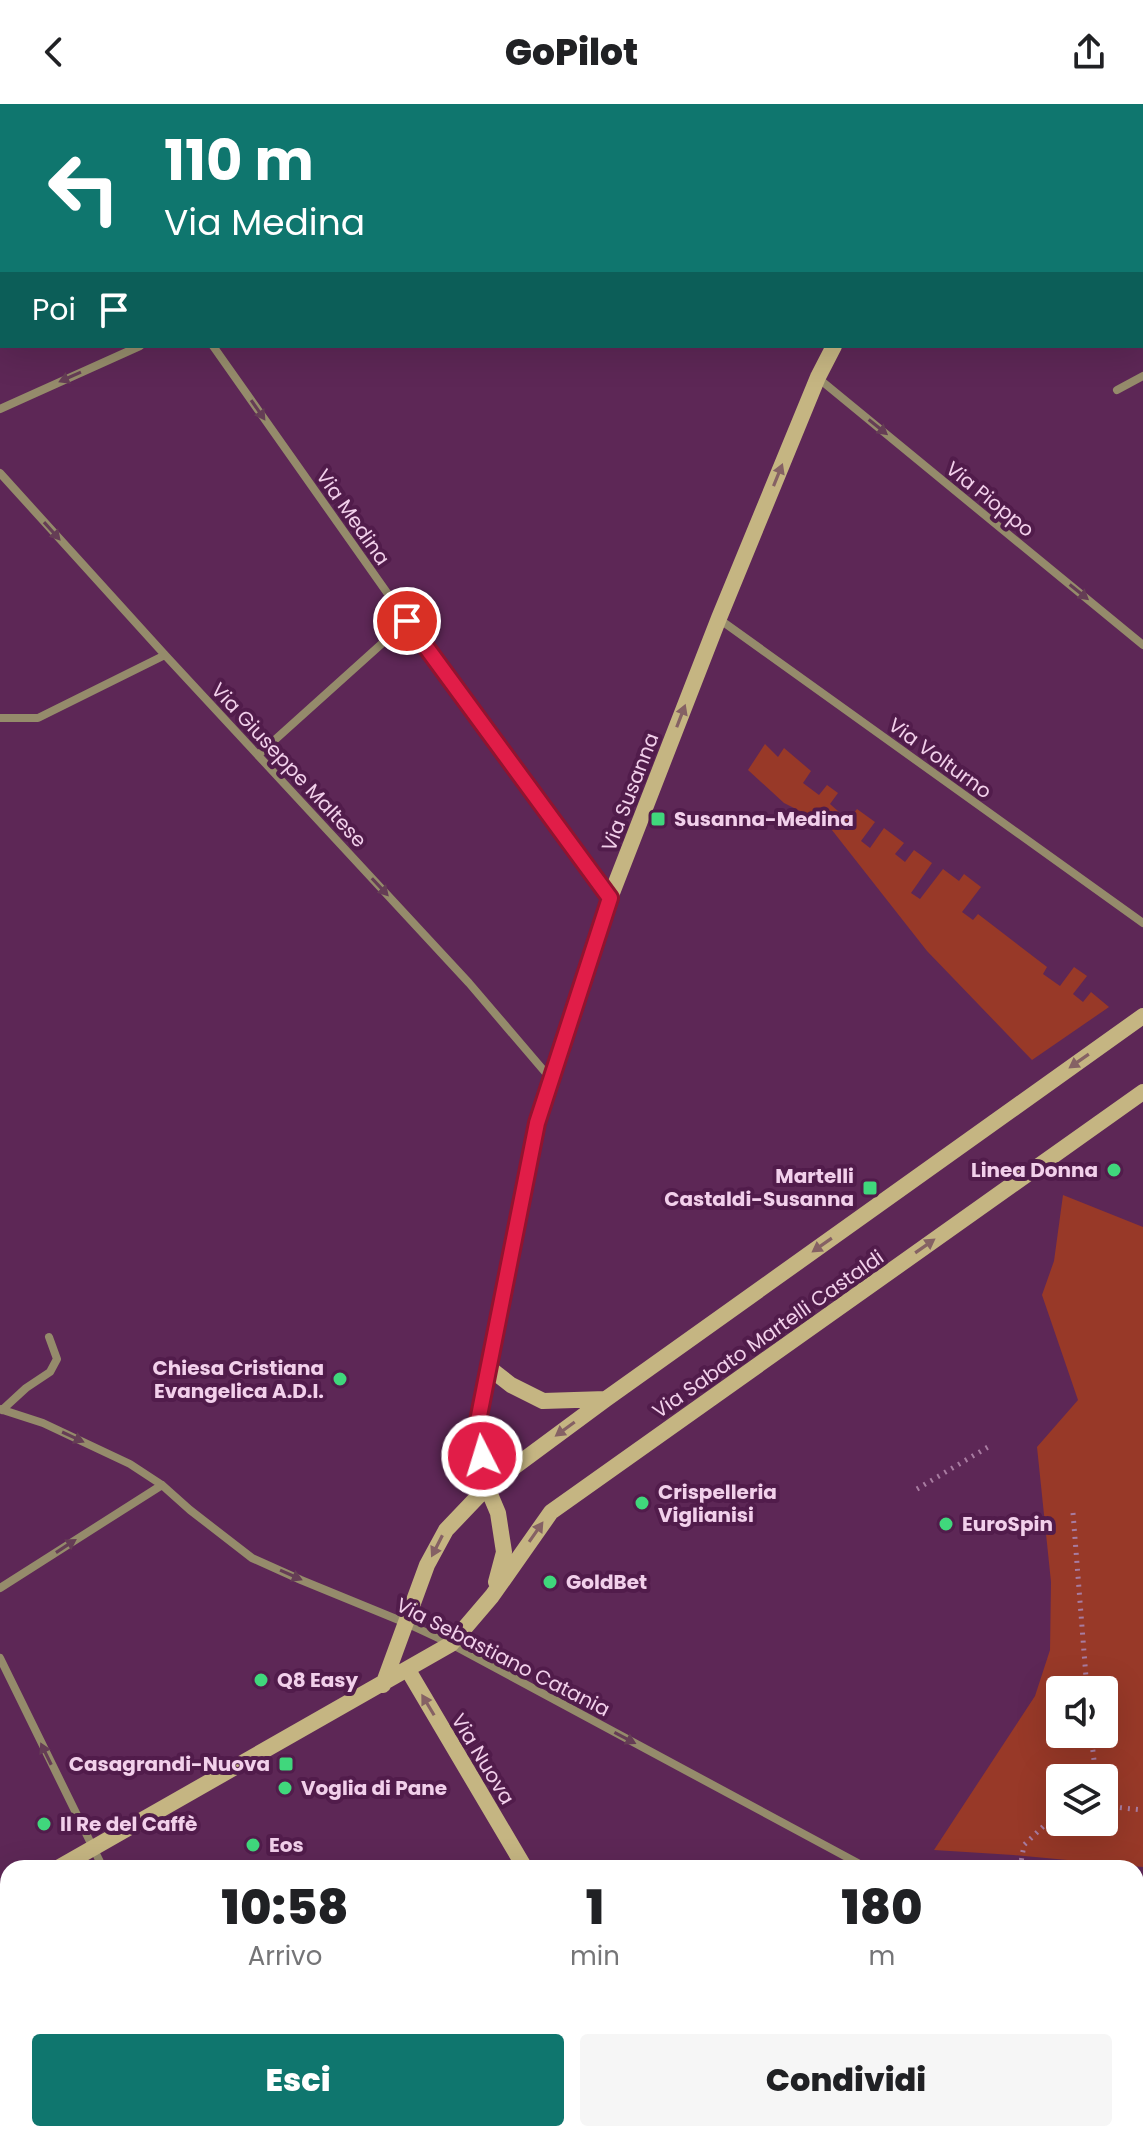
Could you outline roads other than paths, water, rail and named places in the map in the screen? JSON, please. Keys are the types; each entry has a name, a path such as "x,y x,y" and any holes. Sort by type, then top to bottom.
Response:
{"main road":[{"name":"Via Susanna","path":"492,1596 504,1552 498,1513 487,1487 477,1426 537,1123 610,898 719,618 818,377 833,348"},
{"name":"Via Sabato Martelli Castaldi","path":"487,1487 1143,1016"},
{"name":"Via Sabato Martelli Castaldi","path":"72,1860 451,1644 492,1596 551,1512 1143,1092"},
{"path":"488,1367 511,1385 543,1401 606,1399"},
{"path":"383,1685 427,1565 446,1530 487,1487"},
{"name":"Via Nuova","path":"408,1670 520,1860"}],"street":[{"path":"0,409 136,348"},
{"name":"Via Medina","path":"214,348 407,621 610,898"},
{"path":"1117,390 1143,376"},
{"name":"Via Pioppo","path":"818,377 1143,645"},
{"name":"Via Giuseppe Maltese","path":"0,473 469,983 551,1080"},
{"name":"Via Volturno","path":"719,618 1143,923"},
{"path":"258,755 407,621"},
{"path":"0,718 38,718 165,655"},
{"path":"1,1410 50,1372 57,1359 49,1337"},
{"name":"Via Sebastiano Catania","path":"1,1410 43,1423 130,1464 162,1485 252,1558 451,1644 852,1860"},
{"path":"0,1588 162,1485"},
{"path":"0,1658 98,1860"}],"place":[{"name":"Susanna-Medina","path":"658,819"},
{"name":"Linea Donna","path":"1114,1170"},
{"name":"Martelli Castaldi-Susanna","path":"870,1188"},
{"name":"Chiesa Cristiana Evangelica A.D.I.","path":"340,1379"},
{"name":"Crispelleria Viglianisi","path":"642,1503"},
{"name":"EuroSpin","path":"946,1524"},
{"name":"GoldBet","path":"550,1582"},
{"name":"Q8 Easy","path":"261,1680"},
{"name":"Casagrandi-Nuova","path":"286,1764"},
{"name":"Voglia di Pane","path":"285,1788"},
{"name":"Il Re del Caffè","path":"44,1824"},
{"name":"Eos","path":"253,1845"}]}
